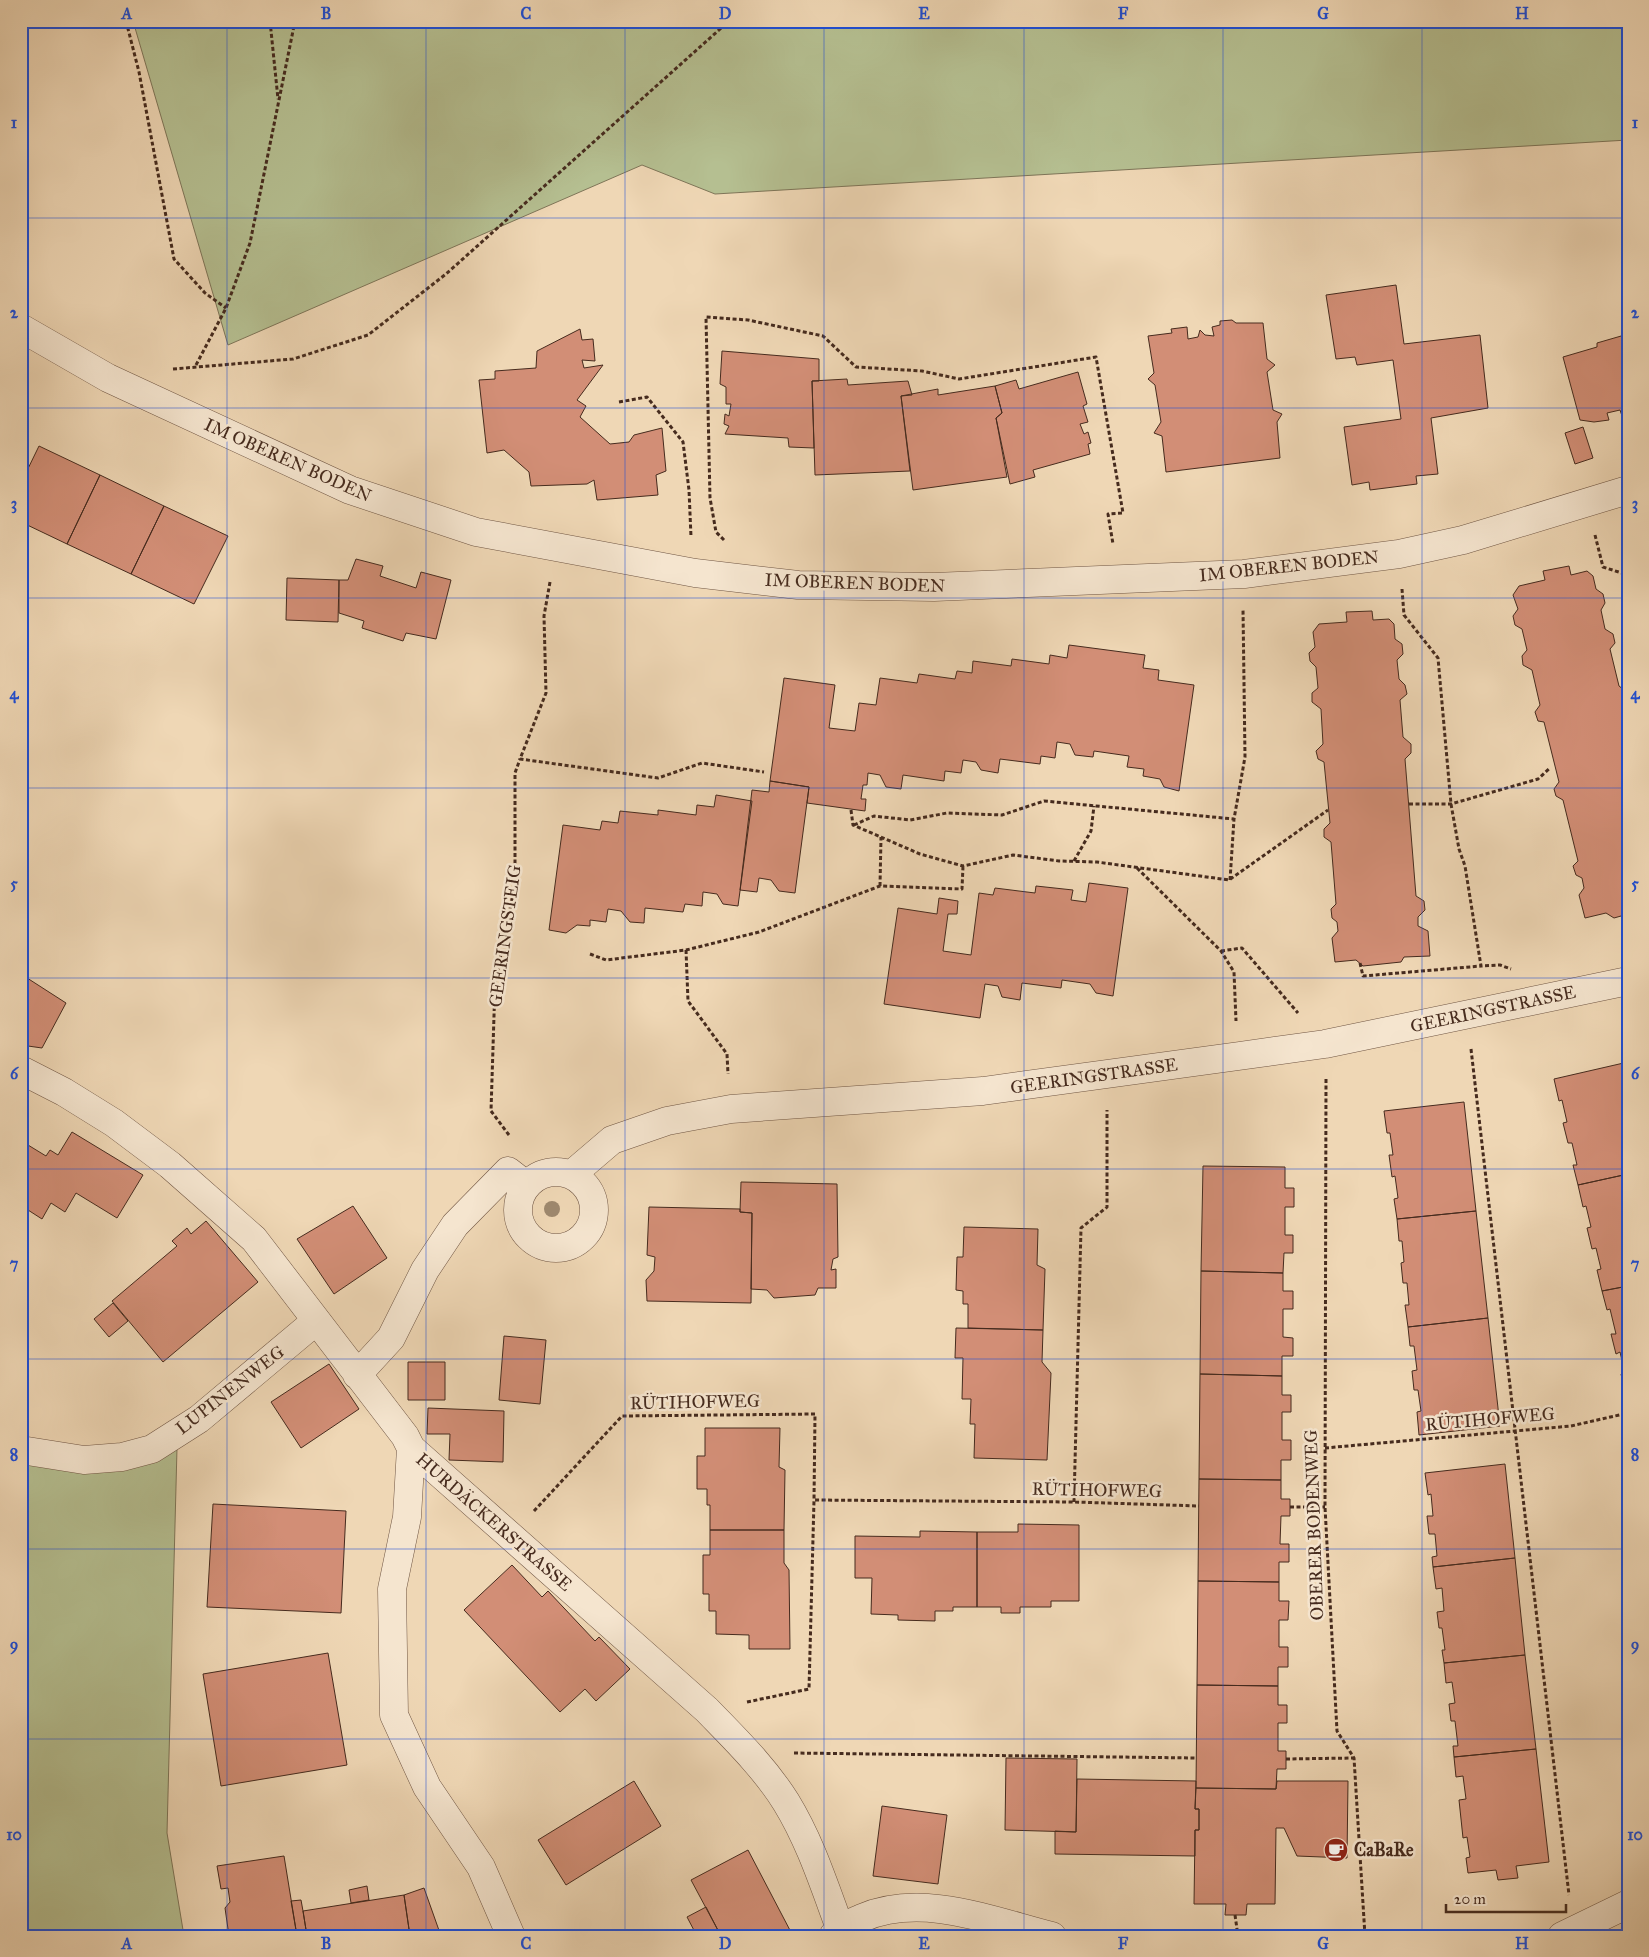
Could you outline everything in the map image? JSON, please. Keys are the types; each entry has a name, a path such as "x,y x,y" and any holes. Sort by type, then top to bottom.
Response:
{"street":[{"name":"IM OBEREN BODEN","path":"21,328 108,378 350,490 476,532 695,573 798,585 934,587 1244,574 1399,554 1463,540 1628,490"},
{"name":"GEERINGSTRASSE","path":"571,1175 612,1140 667,1120 730,1109 983,1091 1325,1044 1628,981"},
{"name":"HURDÄCKERSTRASSE","path":"21,1070 64,1092 114,1123 170,1165 254,1239 405,1436 411,1448 706,1710 750,1753 786,1802 812,1852 837,1932 879,1911 913,1906 948,1910 1052,1936"},
{"path":"357,1375 391,1338 425,1270 456,1225 517,1178 536,1177 547,1173 559,1172 571,1175 584,1184 592,1197 594,1213 590,1228 579,1240 565,1247 549,1247 534,1241 523,1230 518,1215 517,1178"},
{"name":"LUPINENWEG","path":"21,1450 84,1460 122,1457 152,1449 199,1419 316,1321"},
{"path":"411,1448 407,1517 392,1588 394,1715 427,1788 481,1867 511,1936"},
{"path":"1568,1933 1628,1904"}],"path":[{"path":"126,21 139,72 174,259 205,293 226,308"},
{"path":"270,21 279,102"},
{"path":"196,366 226,308 250,243 296,21"},
{"path":"171,369 293,359 368,335 446,274 729,21"},
{"path":"730,544 716,532 710,498 706,317 748,320 824,336 856,368 922,371 959,379 1096,357 1124,513 1108,514 1114,539"},
{"path":"619,402 647,398 683,442 689,490 692,544"},
{"path":"1598,544 1603,567 1628,575"},
{"name":"GEERINGSTEIG","path":"510,1136 491,1111 495,984 515,884 515,773 546,693 544,616 550,579"},
{"path":"1402,589 1404,615 1438,658 1451,804 1459,849 1465,866 1480,966"},
{"path":"1230,880 1234,819 1245,757 1243,605"},
{"path":"520,759 658,778 702,763 764,772"},
{"path":"1409,804 1451,804 1538,779 1550,768"},
{"path":"853,826 874,816 910,820 947,813 1002,815 1044,801 1234,819"},
{"path":"1074,861 1091,831 1094,806"},
{"path":"851,810 853,826"},
{"path":"853,826 920,854 963,866 1013,855 1230,880 1328,810"},
{"path":"880,886 882,838"},
{"path":"590,954 606,960 686,950 759,932 880,886 962,889 963,866"},
{"path":"1136,868 1221,951 1234,972 1237,1025"},
{"path":"1221,951 1242,948 1325,1044"},
{"path":"686,950 688,1001 727,1054 730,1109"},
{"path":"1360,963 1363,976 1500,965"},
{"path":"1074,1502 1081,1228 1107,1207 1107,1075"},
{"path":"1474,1080 1515,1431 1568,1933"},
{"name":"OBERER BODENWEG","path":"1326,1108 1325,1507 1337,1731 1354,1758 1365,1936"},
{"name":"RÜTIHOFWEG","path":"1325,1448 1571,1426 1628,1412"},
{"name":"RÜTIHOFWEG","path":"510,1536 622,1416 815,1414 809,1689 706,1710"},
{"name":"RÜTIHOFWEG","path":"814,1500 1074,1502 1199,1506"},
{"path":"1290,1507 1325,1507"},
{"path":"750,1753 1196,1758"},
{"path":"1286,1760 1354,1758"},
{"path":"1235,1915 1238,1936"}],"green space":[{"path":"133,21 1628,21 1628,140 715,194 642,165 228,345"},
{"path":"177,1448 167,1833 184,1936 21,1936 21,1462"}],"building":[{"path":"1396,285 1404,344 1480,335 1488,408 1431,418 1438,474 1416,476 1417,484 1370,490 1369,482 1352,485 1344,427 1401,419 1393,360 1357,365 1355,357 1336,359 1326,295"},
{"path":"1232,320 1236,323 1263,323 1267,359 1275,365 1267,372 1273,410 1282,414 1277,422 1280,458 1166,472 1162,436 1154,433 1161,422 1155,385 1148,379 1154,373 1148,336 1172,333 1171,329 1187,327 1188,339 1198,337 1200,330 1205,335 1214,336 1212,327 1220,325 1220,321"},
{"path":"580,329 582,340 593,339 595,361 582,360 584,368 603,365 577,400 586,406 580,417 610,444 629,442 634,435 662,428 666,471 656,475 658,495 597,500 594,480 587,484 531,486 529,472 504,450 487,453 479,380 495,379 495,371 536,368 537,351"},
{"path":"1628,334 1628,413 1622,416 1620,410 1607,413 1609,420 1594,422 1580,420 1563,357 1597,347 1597,343"},
{"path":"722,351 819,359 819,381 812,381 814,448 789,447 788,438 725,434 729,426 724,424 725,414 729,416 731,404 726,404 726,387 720,384"},
{"path":"1078,372 1087,404 1083,406 1088,422 1080,424 1084,434 1088,432 1091,443 1088,444 1090,454 1033,470 1035,477 1010,484 996,418 1002,413 995,386 1016,380 1019,389"},
{"path":"847,379 848,385 908,381 912,395 901,396 910,471 815,475 812,381"},
{"path":"995,386 1002,413 996,418 1007,477 913,490 901,396 938,389 938,395"},
{"path":"1583,427 1593,458 1575,464 1565,433"},
{"path":"39,446 100,475 67,544 21,522 21,483"},
{"path":"100,475 164,506 131,574 67,544"},
{"path":"164,506 228,536 194,604 131,574"},
{"path":"356,559 383,566 380,576 416,588 421,572 451,580 436,639 406,633 403,641 362,628 364,621 339,613 339,580 348,580"},
{"path":"1569,566 1571,575 1587,571 1593,576 1596,589 1603,594 1605,603 1601,610 1605,629 1613,634 1615,643 1610,649 1619,686 1628,693 1628,702 1624,707 1628,723 1628,914 1614,918 1606,913 1585,918 1579,895 1584,888 1582,878 1576,875 1573,866 1578,861 1563,800 1556,796 1554,789 1559,782 1544,722 1538,721 1535,712 1540,705 1532,670 1523,665 1522,656 1527,650 1522,629 1515,625 1513,616 1518,609 1513,595 1519,586 1545,580 1543,571"},
{"path":"287,578 339,580 338,622 286,620"},
{"path":"1372,611 1373,620 1389,619 1394,624 1395,639 1402,644 1403,654 1397,660 1399,679 1405,685 1407,694 1400,700 1403,737 1411,744 1411,753 1405,759 1416,896 1424,901 1425,910 1418,917 1418,926 1428,931 1430,956 1404,957 1401,962 1363,966 1356,960 1335,962 1332,938 1338,931 1337,922 1332,918 1331,909 1336,904 1331,842 1324,837 1324,829 1330,823 1324,762 1318,759 1316,751 1323,744 1321,709 1312,702 1312,693 1318,688 1316,667 1310,661 1309,653 1315,647 1313,632 1319,624 1347,622 1346,612"},
{"path":"1069,645 1145,655 1143,668 1159,670 1158,680 1194,685 1179,791 1164,787 1160,779 1143,776 1144,769 1127,767 1129,756 1094,751 1093,757 1075,755 1070,744 1057,742 1055,758 1041,756 1040,764 1000,759 998,773 981,770 976,762 963,760 961,773 945,771 944,781 903,775 901,789 886,787 880,775 868,773 867,785 863,785 861,799 866,799 865,811 807,803 809,787 770,781 784,678 835,685 829,728 855,731 859,703 876,705 880,678 917,683 919,674 955,679 957,671 972,673 973,661 1011,666 1012,659 1049,664 1050,655 1067,658"},
{"path":"770,781 809,787 795,893 779,891 771,880 759,878 757,892 740,890 752,790 769,792"},
{"path":"716,795 752,801 738,906 723,904 717,894 703,892 702,906 685,904 683,912 645,908 644,923 630,922 621,911 608,909 606,922 590,920 590,926 577,925 566,933 549,930 563,825 600,830 602,821 618,823 620,811 658,815 658,810 696,815 697,805 714,807"},
{"path":"1089,883 1128,888 1113,996 1096,993 1090,984 1062,980 1061,988 1022,983 1020,1000 1002,997 998,986 985,984 980,1018 884,1004 898,908 937,914 939,898 958,901 957,914 948,914 943,951 971,955 979,893 993,895 995,888 1035,893 1036,886 1073,890 1071,900 1086,902"},
{"path":"24,976 66,1003 42,1048 21,1045 21,981"},
{"path":"1628,1062 1628,1174 1578,1185 1573,1165 1577,1165 1572,1143 1568,1143 1563,1123 1567,1122 1562,1100 1559,1101 1554,1079"},
{"path":"1464,1102 1476,1211 1397,1219 1394,1199 1398,1198 1395,1176 1392,1177 1389,1155 1393,1155 1384,1111"},
{"path":"72,1132 143,1175 117,1218 76,1193 65,1212 51,1203 42,1219 28,1210 21,1221 21,1156 28,1145 46,1156 50,1150 58,1155"},
{"path":"1203,1166 1285,1167 1285,1188 1294,1188 1294,1207 1285,1207 1285,1235 1293,1235 1293,1253 1284,1253 1283,1273 1201,1271"},
{"path":"1628,1174 1628,1286 1602,1291 1597,1270 1601,1269 1596,1248 1592,1249 1587,1228 1591,1227 1586,1206 1583,1207 1578,1185"},
{"path":"741,1182 837,1184 838,1257 833,1259 831,1270 836,1269 836,1288 818,1288 815,1295 774,1298 767,1290 751,1289 752,1213 740,1212"},
{"path":"353,1206 387,1258 334,1294 297,1239"},
{"path":"649,1207 740,1209 740,1212 752,1213 751,1303 647,1301 646,1280 654,1271 655,1257 647,1255"},
{"path":"1476,1211 1488,1318 1408,1327 1405,1305 1409,1305 1407,1283 1403,1283 1401,1263 1404,1262 1402,1241 1399,1241 1397,1219"},
{"path":"206,1221 258,1282 163,1362 112,1301 177,1246 172,1241 187,1228 191,1234"},
{"path":"964,1227 1038,1229 1037,1265 1045,1269 1043,1330 968,1328 968,1304 963,1304 963,1291 956,1290 957,1257 963,1257"},
{"path":"1201,1271 1283,1273 1283,1291 1293,1291 1293,1309 1283,1309 1283,1337 1293,1338 1293,1356 1282,1356 1282,1376 1200,1374"},
{"path":"1628,1286 1628,1396 1626,1397 1621,1374 1625,1374 1620,1352 1616,1354 1611,1334 1616,1334 1610,1309 1607,1310 1602,1291"},
{"path":"113,1303 128,1321 109,1337 94,1319"},
{"path":"1488,1318 1500,1426 1419,1435 1417,1412 1421,1411 1418,1390 1414,1390 1412,1371 1417,1370 1414,1346 1410,1346 1408,1327"},
{"path":"956,1328 1043,1330 1042,1362 1051,1373 1047,1460 974,1458 975,1424 970,1424 971,1399 962,1399 963,1358 955,1358"},
{"path":"504,1336 546,1340 540,1404 499,1400"},
{"path":"408,1362 445,1362 445,1400 408,1400"},
{"path":"329,1364 359,1409 301,1448 271,1402"},
{"path":"1200,1374 1282,1376 1282,1395 1291,1395 1291,1412 1282,1412 1282,1440 1291,1440 1291,1460 1281,1460 1281,1480 1199,1479"},
{"path":"428,1408 504,1411 503,1462 449,1460 450,1434 427,1434"},
{"path":"705,1428 780,1428 779,1467 785,1470 784,1530 710,1530 710,1505 707,1505 707,1489 697,1489 697,1456 705,1456"},
{"path":"1505,1464 1515,1558 1433,1567 1432,1557 1437,1556 1435,1534 1429,1534 1427,1516 1433,1516 1431,1494 1428,1495 1425,1473"},
{"path":"1199,1479 1281,1480 1281,1499 1290,1499 1290,1516 1281,1516 1280,1544 1289,1544 1289,1562 1279,1562 1279,1582 1198,1581"},
{"path":"213,1504 346,1511 341,1613 207,1607"},
{"path":"1018,1524 1079,1525 1079,1601 1051,1601 1051,1607 1020,1607 1020,1613 1001,1613 1001,1607 977,1607 977,1532 1018,1532"},
{"path":"710,1530 784,1530 784,1563 789,1570 790,1649 749,1649 749,1635 716,1634 716,1611 709,1611 709,1594 703,1594 703,1555 710,1555"},
{"path":"920,1531 977,1532 977,1607 953,1607 953,1611 935,1611 935,1621 898,1620 898,1615 871,1614 872,1578 855,1578 855,1536 920,1537"},
{"path":"1515,1558 1525,1655 1444,1663 1442,1650 1445,1650 1442,1628 1439,1628 1437,1612 1444,1611 1442,1588 1436,1589 1433,1567"},
{"path":"512,1565 542,1597 548,1591 595,1641 599,1637 630,1669 596,1701 585,1689 560,1712 464,1610"},
{"path":"1198,1581 1279,1582 1279,1601 1289,1601 1288,1620 1279,1620 1279,1647 1288,1647 1288,1667 1278,1667 1278,1686 1197,1685"},
{"path":"328,1653 347,1765 221,1786 203,1674"},
{"path":"1525,1655 1536,1749 1454,1757 1453,1746 1458,1746 1455,1721 1451,1721 1449,1704 1455,1703 1452,1682 1446,1683 1444,1663"},
{"path":"1197,1685 1278,1686 1278,1705 1287,1705 1287,1723 1278,1723 1278,1751 1286,1751 1286,1769 1277,1769 1276,1789 1196,1788"},
{"path":"1536,1749 1549,1862 1516,1866 1518,1878 1498,1880 1496,1870 1468,1873 1466,1858 1470,1857 1467,1837 1463,1838 1459,1800 1466,1799 1463,1776 1456,1777 1454,1757"},
{"path":"1006,1758 1077,1759 1076,1832 1005,1830"},
{"path":"1077,1779 1196,1781 1195,1809 1199,1809 1199,1830 1195,1830 1195,1856 1055,1854 1055,1831 1076,1832"},
{"path":"634,1781 661,1826 566,1885 538,1840"},
{"path":"1277,1781 1348,1781 1347,1858 1297,1856 1284,1828 1276,1828 1275,1904 1247,1904 1246,1915 1225,1915 1226,1904 1194,1904 1195,1830 1199,1830 1199,1809 1195,1809 1196,1788 1276,1789"},
{"path":"882,1806 947,1815 938,1884 873,1876"},
{"path":"748,1850 793,1936 721,1936 691,1880"},
{"path":"284,1856 297,1936 229,1936 225,1908 230,1902 228,1888 221,1889 217,1866"},
{"path":"367,1886 369,1900 351,1903 349,1890"},
{"path":"424,1888 441,1936 410,1936 404,1895"},
{"path":"404,1895 410,1936 307,1936 303,1911"},
{"path":"301,1900 307,1936 297,1936 291,1901"},
{"path":"706,1907 721,1936 697,1936 687,1917"}],"place":[{"name":"CaBaRe","path":"1336,1850"}]}
